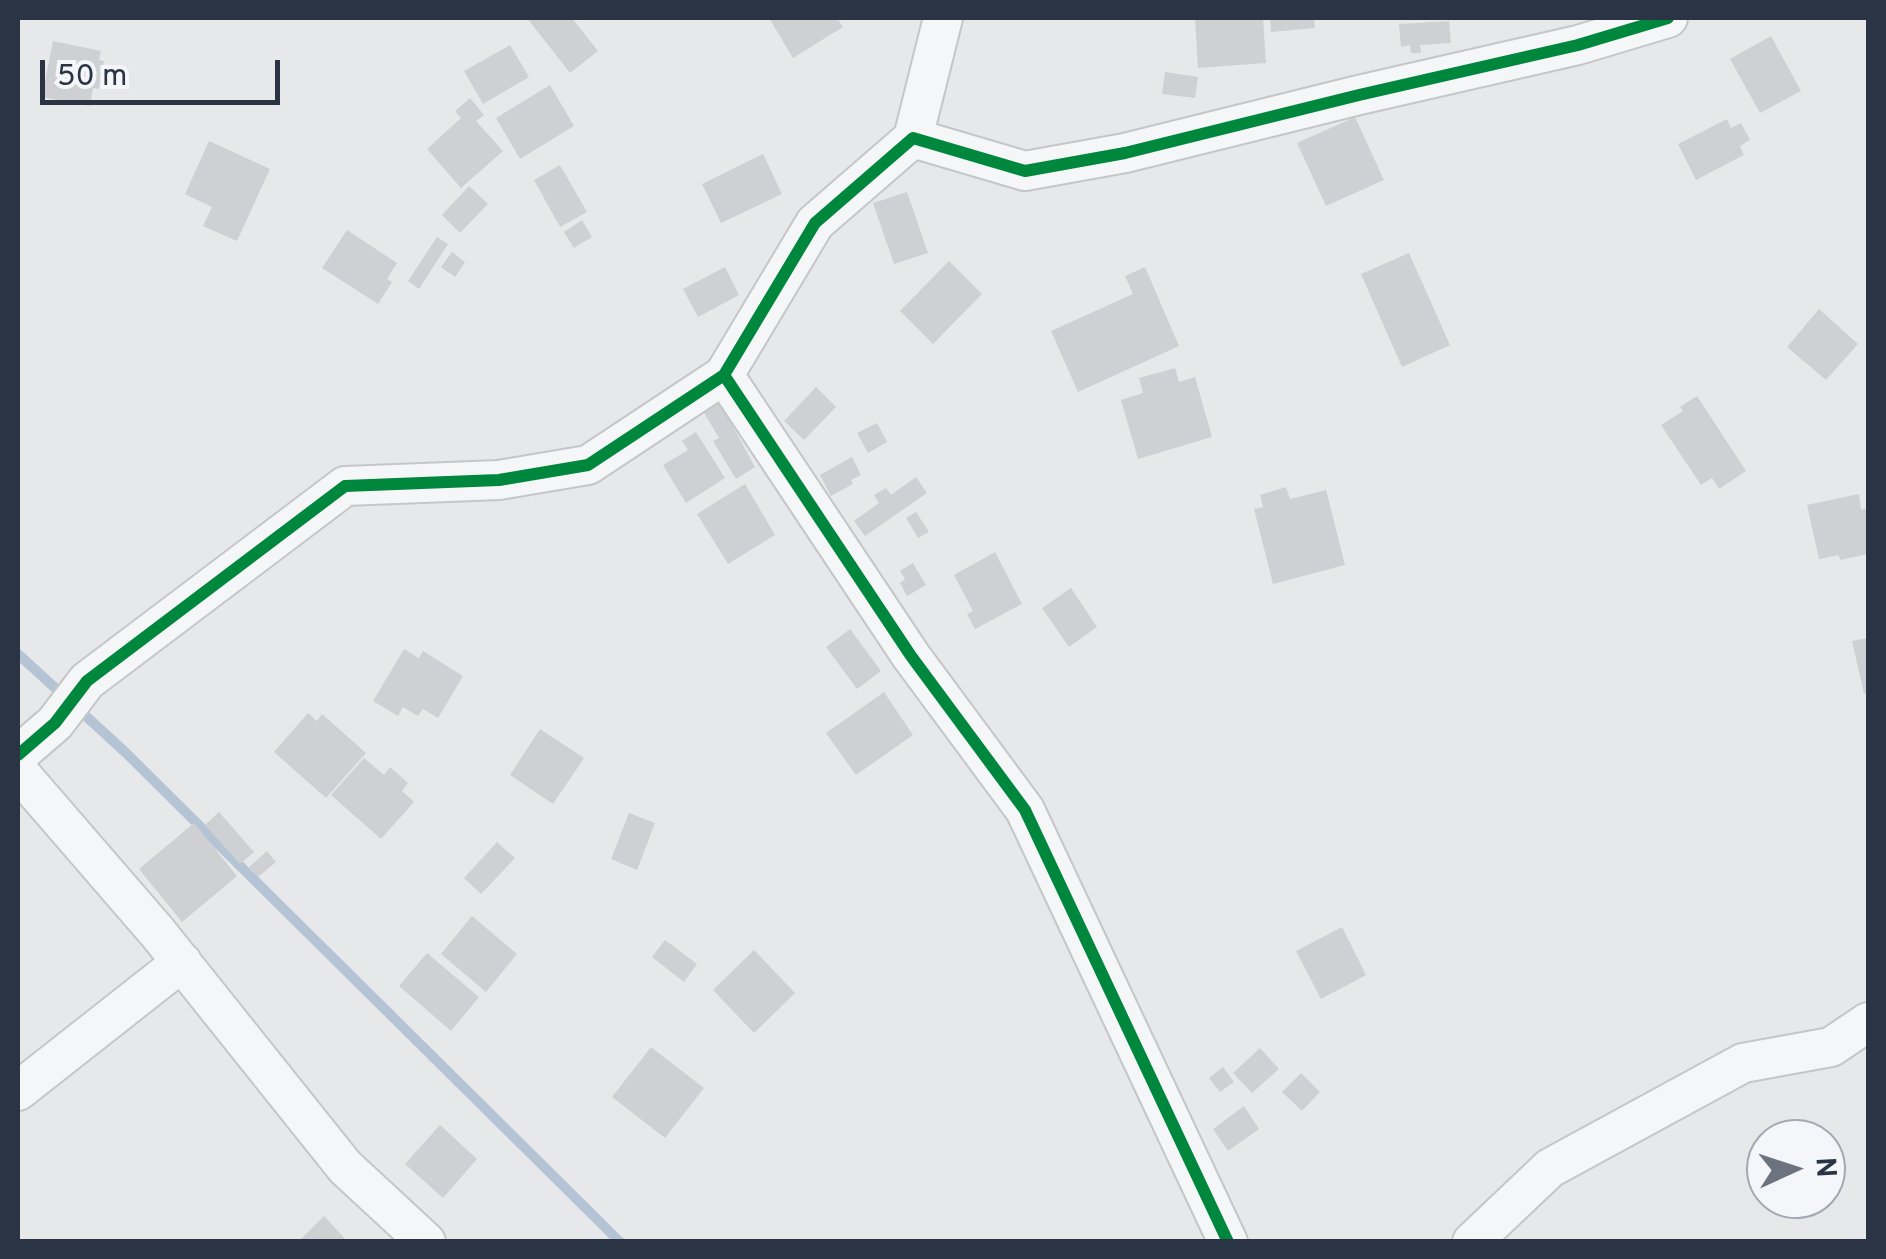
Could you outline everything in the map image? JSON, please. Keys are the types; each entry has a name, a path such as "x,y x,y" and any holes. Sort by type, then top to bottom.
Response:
{"street":[{"path":"18,754 55,723 87,681 346,486 499,480 588,465 724,375 815,222 913,138 943,18"},
{"path":"913,138 1025,172 1125,154 1578,44 1668,18"},
{"path":"724,375 911,656 1025,810 1228,1242"},
{"path":"18,771 182,962 345,1167 426,1242"},
{"path":"18,1091 182,962"},
{"path":"1472,1242 1550,1168 1743,1063 1832,1047 1868,1022"}],"building":[{"path":"527,18 572,18 598,51 570,73"},
{"path":"769,18 837,18 843,27 793,58"},
{"path":"1195,18 1263,18 1266,63 1198,68"},
{"path":"1270,18 1314,18 1315,28 1271,32"},
{"path":"1449,21 1451,43 1420,45 1421,53 1411,53 1410,45 1401,47 1399,24"},
{"path":"1771,36 1801,91 1760,113 1730,59"},
{"path":"53,41 101,51 99,60 104,61 99,89 93,88 90,106 42,97"},
{"path":"510,45 529,77 483,104 464,71"},
{"path":"1165,72 1198,77 1195,98 1162,94"},
{"path":"550,85 574,126 520,159 496,118"},
{"path":"470,98 484,115 476,121 503,151 461,188 427,149 461,118 455,111"},
{"path":"1355,117 1384,180 1326,206 1297,143"},
{"path":"1727,119 1731,128 1741,123 1750,140 1740,146 1744,155 1696,180 1678,144"},
{"path":"209,141 270,169 237,241 203,226 212,207 185,194"},
{"path":"763,154 782,194 721,223 702,184"},
{"path":"560,165 587,212 560,227 534,180"},
{"path":"469,186 488,204 460,233 442,215"},
{"path":"907,192 928,253 894,264 873,203"},
{"path":"582,220 592,237 574,248 564,232"},
{"path":"347,230 397,263 387,279 392,282 378,304 322,268"},
{"path":"437,237 448,244 419,289 408,281"},
{"path":"452,252 465,262 455,277 441,267"},
{"path":"1409,253 1450,345 1402,367 1361,274"},
{"path":"949,261 982,294 933,344 900,311"},
{"path":"725,267 739,295 698,317 683,289"},
{"path":"1145,267 1179,346 1078,392 1051,331 1133,294 1125,276"},
{"path":"1819,309 1858,344 1826,380 1787,347"},
{"path":"1175,368 1179,382 1195,377 1212,437 1138,459 1121,400 1143,393 1139,378"},
{"path":"816,387 836,407 804,440 784,421"},
{"path":"1697,396 1746,471 1719,489 1712,478 1701,485 1661,425"},
{"path":"719,401 755,467 736,479 713,441 719,438 703,411"},
{"path":"877,423 887,442 868,453 857,433"},
{"path":"696,432 725,478 686,503 663,465 688,450 682,441"},
{"path":"852,457 861,475 831,496 820,475"},
{"path":"916,477 927,493 865,536 854,521 879,503 874,495 886,488 891,495"},
{"path":"745,484 775,535 728,564 697,514"},
{"path":"1286,487 1290,499 1326,490 1345,565 1273,584 1254,509 1263,507 1260,495"},
{"path":"1859,494 1861,510 1868,508 1868,554 1840,560 1839,555 1819,559 1807,505"},
{"path":"916,512 929,532 918,538 906,518"},
{"path":"995,552 1022,604 975,629 967,614 973,611 954,575"},
{"path":"913,563 926,585 907,596 900,583 905,579 900,571"},
{"path":"1071,588 1097,627 1069,647 1042,608"},
{"path":"850,629 881,671 857,689 826,647"},
{"path":"1868,638 1868,693 1864,694 1852,641"},
{"path":"404,649 419,658 423,651 463,676 438,718 423,709 418,716 403,707 398,716 373,701"},
{"path":"884,692 913,735 856,775 826,733"},
{"path":"308,713 317,721 322,714 366,753 326,798 274,752"},
{"path":"540,729 584,758 553,804 510,775"},
{"path":"364,758 384,775 390,767 408,783 402,791 414,802 381,839 331,795"},
{"path":"219,812 254,852 240,864 205,825"},
{"path":"629,813 655,823 637,870 611,859"},
{"path":"194,823 237,876 182,922 139,869"},
{"path":"497,842 515,858 481,894 464,878"},
{"path":"267,851 276,862 258,877 249,867"},
{"path":"472,916 517,954 486,992 441,954"},
{"path":"1342,927 1366,975 1321,999 1296,951"},
{"path":"665,940 697,964 684,982 652,957"},
{"path":"754,950 795,993 754,1033 713,990"},
{"path":"427,953 479,997 451,1031 399,986"},
{"path":"651,1047 704,1088 665,1138 612,1097"},
{"path":"1260,1048 1279,1069 1252,1093 1233,1073"},
{"path":"1223,1067 1234,1082 1220,1092 1209,1078"},
{"path":"1301,1073 1320,1092 1302,1111 1282,1092"},
{"path":"1244,1106 1259,1129 1228,1151 1213,1129"},
{"path":"440,1125 477,1159 443,1198 405,1164"},
{"path":"324,1216 348,1242 298,1242"}],"waterway":[{"path":"18,654 124,751 620,1242"}],"cycle path":[{"path":"18,755 55,723 87,681 345,486 499,480 588,465 724,375 815,223 913,138 1025,171 1125,153 1578,45 1668,18"},
{"path":"724,375 911,656 1025,810 1228,1242"}]}
